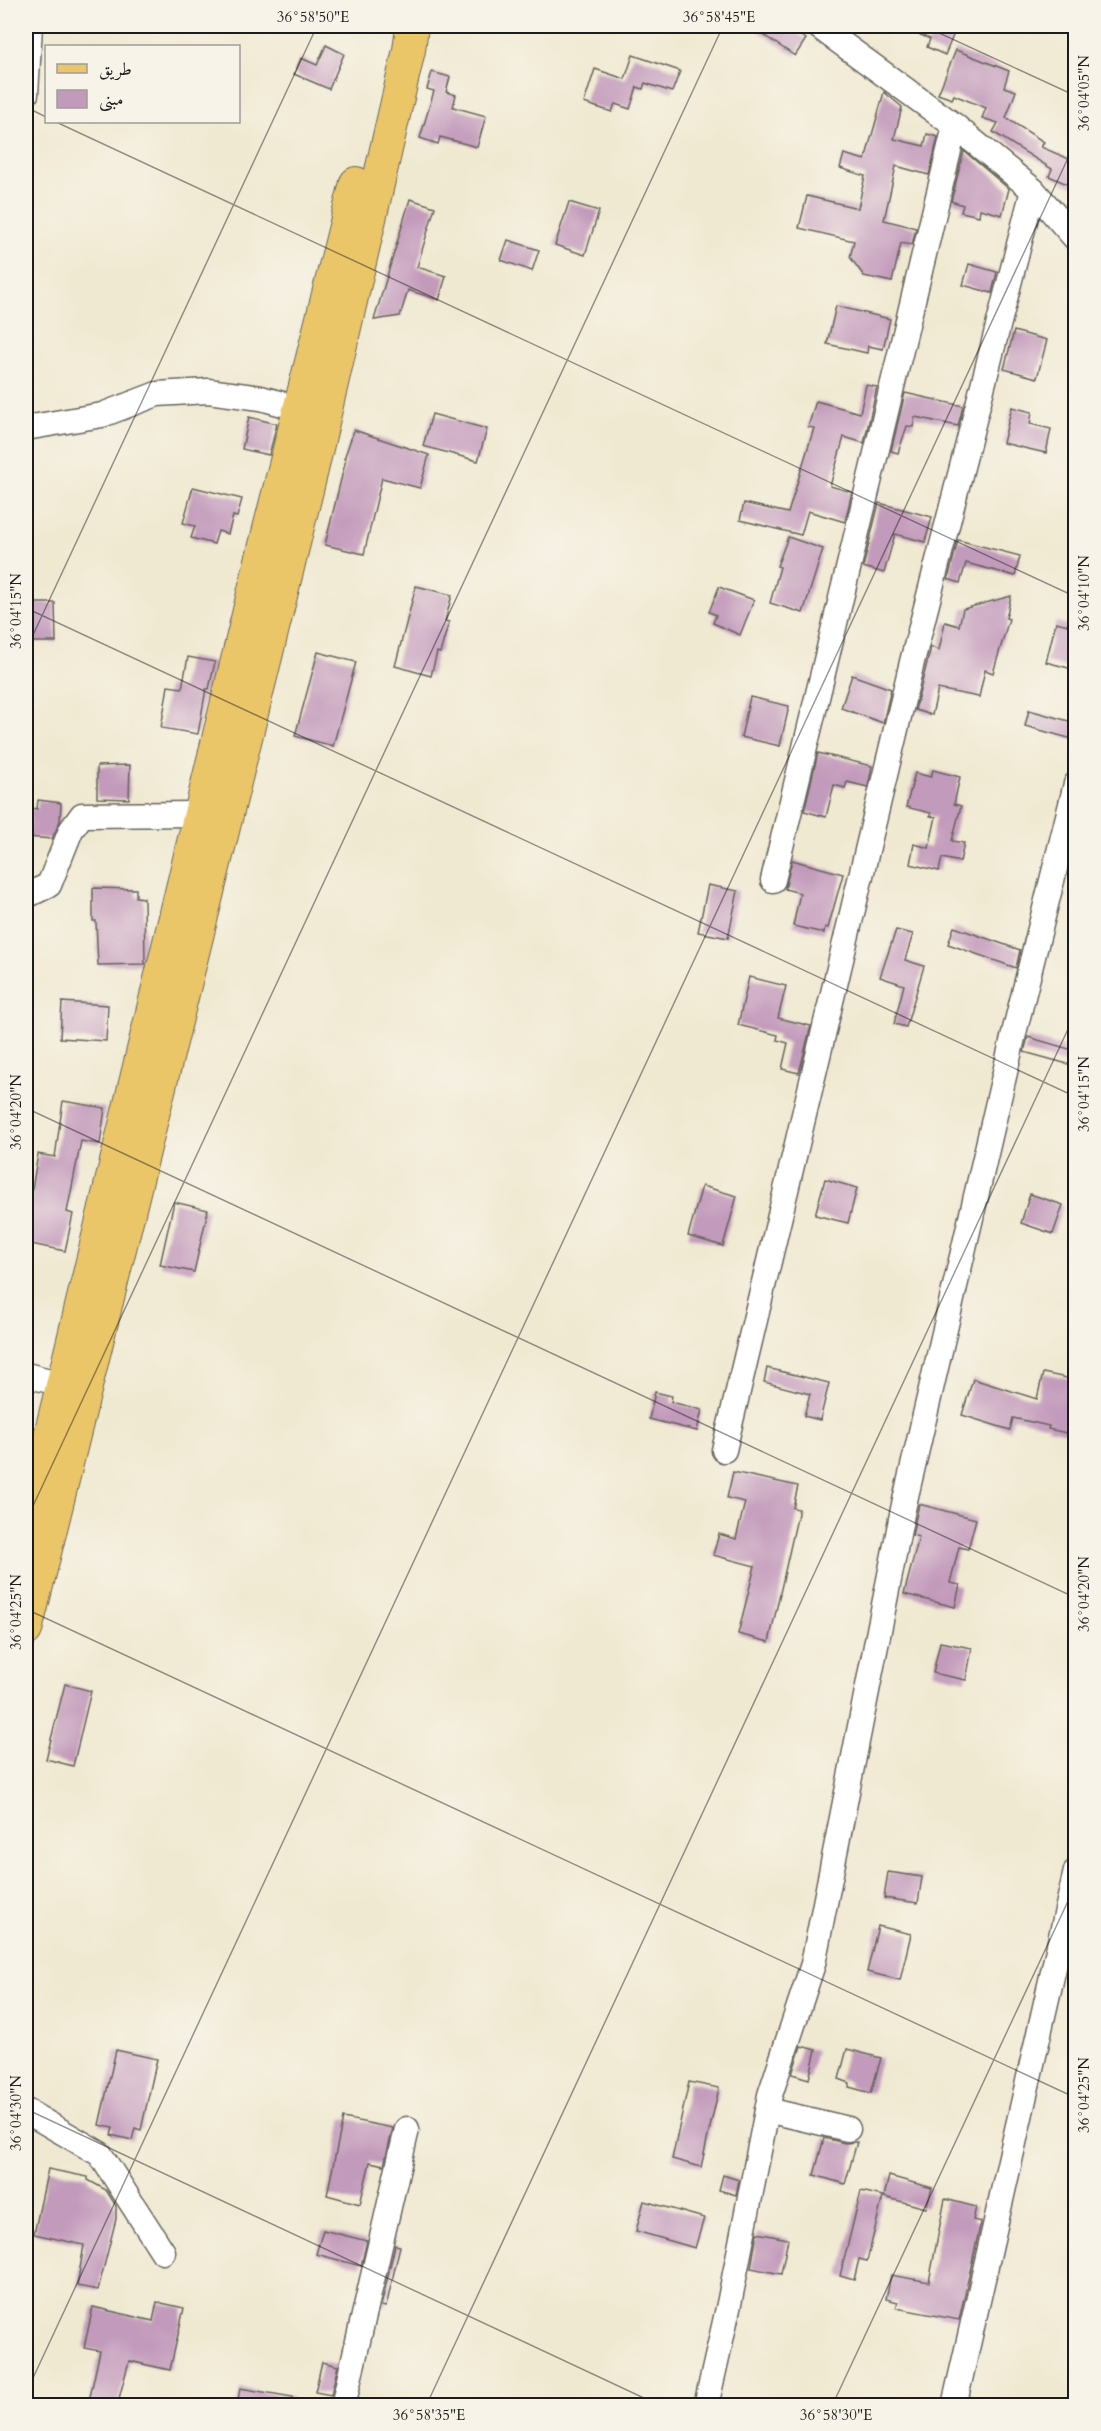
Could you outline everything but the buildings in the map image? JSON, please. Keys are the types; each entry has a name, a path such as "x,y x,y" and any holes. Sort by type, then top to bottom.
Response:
{"main road":[{"path":"26,1630 65,1405 200,814 260,566 312,413 397,26"},
{"path":"26,1535 65,1405 312,413 409,50 412,26"}],"street":[{"path":"26,94 30,26"},
{"path":"818,26 955,126 1033,190 1076,239"},
{"path":"772,880 955,126"},
{"path":"724,1450 912,662 1033,190"},
{"path":"26,428 102,416 158,394 198,392 261,398 312,413"},
{"path":"706,2406 767,2110 813,1964 903,1509 1016,1025 1076,784"},
{"path":"26,896 49,885 71,830 82,815 200,814"},
{"path":"26,1375 65,1405"},
{"path":"954,2406 1076,1871"},
{"path":"767,2110 848,2129"},
{"path":"26,2111 100,2154 163,2252"},
{"path":"343,2406 406,2129"}]}
